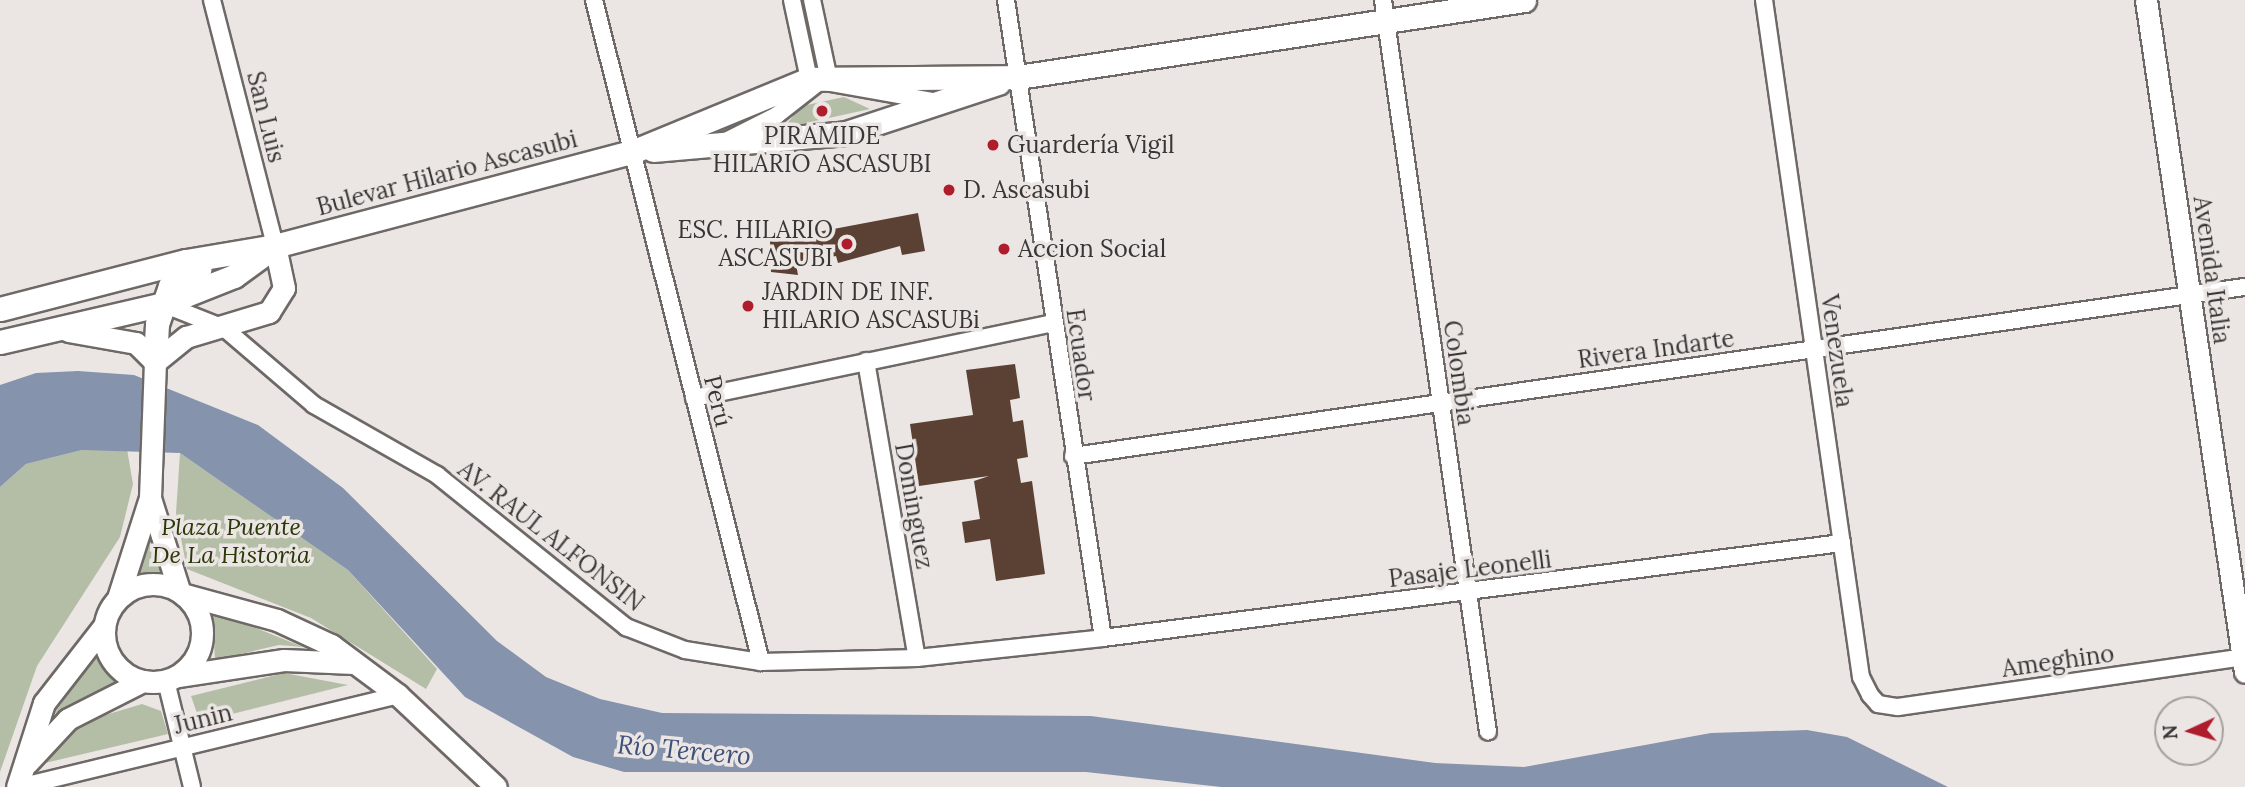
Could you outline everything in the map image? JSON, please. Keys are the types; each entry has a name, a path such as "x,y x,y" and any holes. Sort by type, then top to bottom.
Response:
{"main road":[{"path":"1018,77 1384,11 1524,0"},
{"name":"Bulevar Hilario Ascasubi","path":"632,152 846,133 1018,77"},
{"name":"Bulevar Hilario Ascasubi","path":"0,309 233,251 275,246 632,152 818,79 1018,77"},
{"name":"Bulevar Hilario Ascasubi","path":"0,342 68,331 163,304 234,276 275,246"},
{"path":"155,362 163,304 176,278 233,251"}],"street":[{"name":"San Luis","path":"212,0 275,246"},
{"name":"Perú","path":"594,0 761,662"},
{"path":"792,0 818,79"},
{"path":"812,0 818,79"},
{"name":"Ecuador","path":"1006,0 1073,456 1103,638"},
{"name":"Venezuela","path":"1764,0 1861,677 1878,704"},
{"name":"Avenida Italia","path":"2146,0 2244,662"},
{"name":"Colombia","path":"1384,11 1488,731"},
{"path":"818,79 941,102"},
{"path":"716,146 777,115 818,79"},
{"path":"155,362 186,337 257,318 278,302 283,272 275,246"},
{"name":"Rivera Indarte","path":"1073,456 2245,287"},
{"name":"AV. RAUL ALFONSIN","path":"163,304 224,328 314,405 437,475 626,627 685,650 761,662 917,658 1103,638"},
{"path":"694,398 1053,323"},
{"path":"20,780 44,703 104,626 118,598 150,498 155,362 136,343 68,331"},
{"name":"Dominguez","path":"866,361 917,658"},
{"path":"150,498 182,592 197,608 203,639 172,678 192,787"},
{"name":"Pasaje Leonelli","path":"1103,638 1842,543"},
{"path":"118,598 147,583 307,632 398,695 496,787"},
{"path":"104,626 109,655 143,681"},
{"path":"20,780 68,719 143,681 284,660 355,663"},
{"name":"Ameghino","path":"1878,704 1898,707 2244,662"},
{"name":"Junin","path":"20,780 183,747 398,695"}],"green space":[{"path":"844,97 870,109 783,128 802,106"},
{"path":"127,449 133,484 120,537 37,666 0,772 0,487 26,464 82,450"},
{"name":"Plaza Puente De La Historia","path":"180,453 348,570 437,669 426,689 311,618 187,569 176,513"},
{"path":"150,529 164,577 134,581"},
{"path":"212,611 303,647 279,645 215,660"},
{"path":"98,652 119,680 54,714"},
{"path":"284,673 348,685 200,722 191,696"},
{"path":"142,704 161,711 168,734 45,763 57,742 92,719"}],"water":[{"name":"Río Tercero","path":"78,371 134,375 258,425 343,488 497,641 546,677 600,699 662,713 1091,716 1435,763 1524,767 1711,733 1807,730 1847,737 1948,787 1221,787 1086,772 624,772 573,757 465,697 348,570 180,453 82,450 26,464 0,487 0,385 36,373"}],"building":[{"name":"ESC. HILARIO ASCASUBI","path":"918,213 925,251 902,255 900,246 838,263 836,256 796,264 798,275 771,272 770,241"},
{"path":"1015,364 1020,398 1010,400 1013,422 1023,420 1028,457 1017,459 1021,483 1032,481 1045,574 996,581 990,539 965,543 962,522 980,519 974,481 989,476 919,486 910,424 973,415 966,370"}],"place":[{"name":"PIRAMIDE HILARIO ASCASUBI","path":"822,111"},
{"name":"Guardería Vigil","path":"993,145"},
{"name":"D. Ascasubi","path":"949,190"},
{"name":"ESC. HILARIO ASCASUBI","path":"847,244"},
{"name":"Accion Social","path":"1004,249"},
{"name":"JARDIN DE INF. HILARIO ASCASUBi","path":"748,306"}]}
